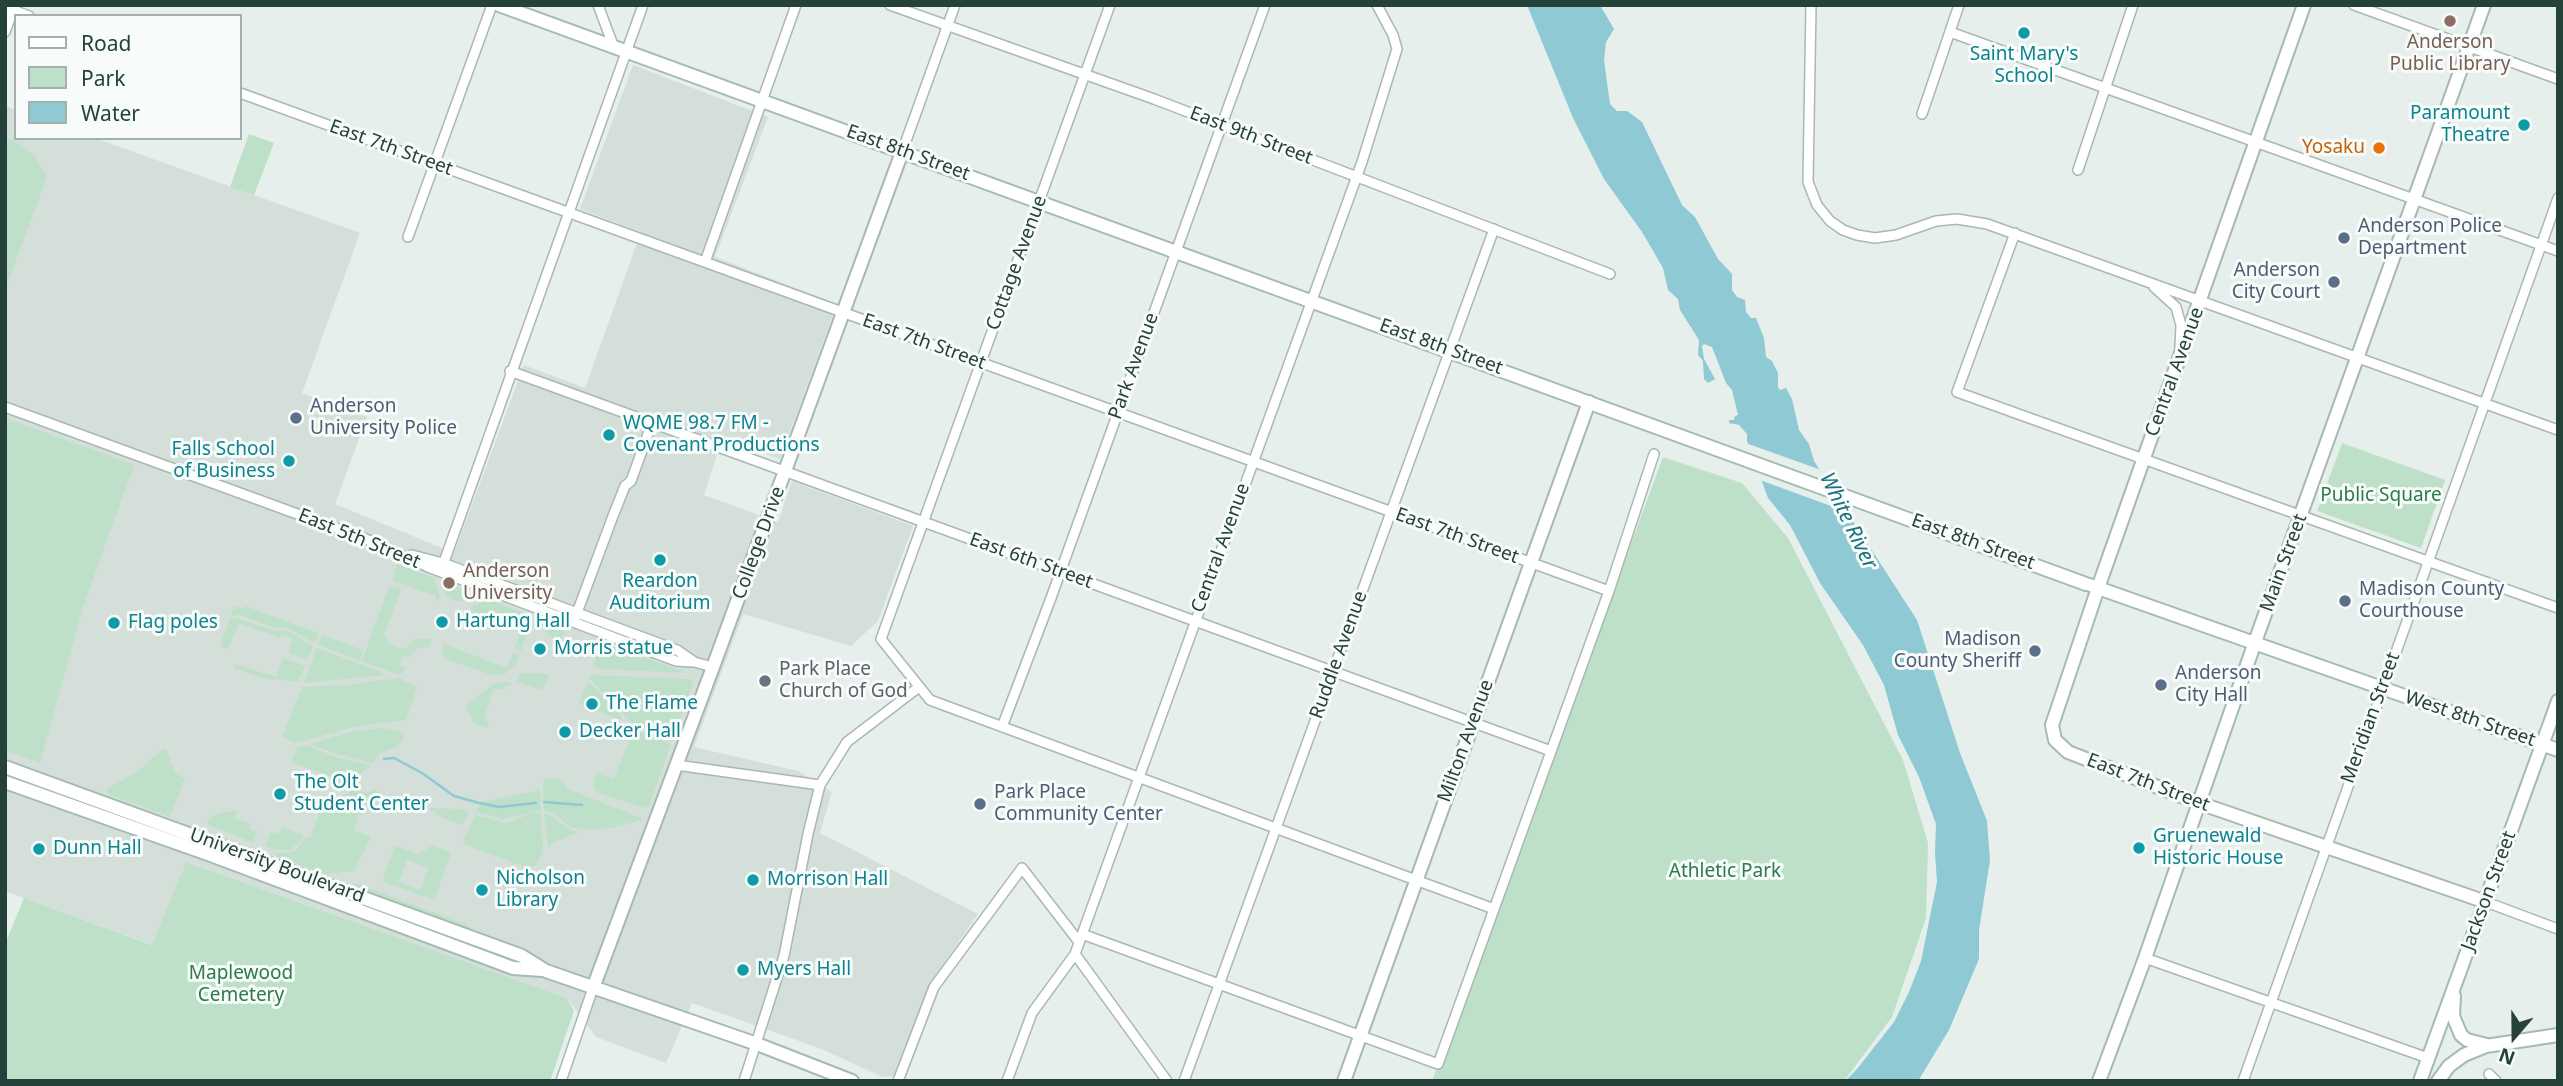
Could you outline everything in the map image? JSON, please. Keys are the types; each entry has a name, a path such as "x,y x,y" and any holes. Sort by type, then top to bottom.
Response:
{"main road":[{"name":"East 8th Street","path":"499,5 2092,586 2382,689"},
{"name":"Central Avenue","path":"2055,740 2052,725 2092,586 2144,459 2304,5"},
{"name":"Main Street","path":"2099,1081 2484,5"},
{"name":"College Drive","path":"593,988 902,152"},
{"name":"Milton Avenue","path":"1344,1081 1589,402"},
{"name":"West 8th Street","path":"2382,689 2558,750"},
{"name":"Jackson Street","path":"2420,1081 2558,701"},
{"name":"East 7th Street","path":"2055,740 2068,752 2199,803 2486,902"},
{"name":"University Boulevard","path":"5,766 480,956 513,968 545,971"},
{"name":"University Boulevard","path":"5,782 179,837 485,942 522,956 545,971 757,1044 852,1081"},
{"path":"2455,985 2453,1016 2461,1035 2467,1040 2490,1045"},
{"path":"2438,1081 2449,1066 2464,1055 2490,1045 2558,1035"}],"street":[{"path":"408,237 492,5"},
{"path":"598,5 612,45"},
{"path":"444,562 510,371 643,5"},
{"path":"705,262 796,5"},
{"name":"East 9th Street","path":"890,5 1154,99 1610,274"},
{"name":"College Drive","path":"902,152 955,5"},
{"name":"Cottage Avenue","path":"919,687 881,639 1110,5"},
{"name":"Park Avenue","path":"1002,727 1265,5"},
{"name":"Central Avenue","path":"1007,1081 1032,1013 1075,954 1357,176 1396,58 1396,43 1377,5"},
{"path":"1811,5 1807,178 1811,194 1822,212 1843,230 1875,238 1936,221 1958,219 1987,224 2558,430"},
{"path":"1922,114 1959,5"},
{"path":"2078,170 2133,5"},
{"path":"2354,5 2558,79"},
{"path":"5,32 11,7"},
{"path":"1950,32 2558,251"},
{"name":"East 7th Street","path":"242,94 1609,591"},
{"name":"Meridian Street","path":"2243,1081 2558,198"},
{"name":"Ruddle Avenue","path":"1184,1081 1493,229"},
{"path":"2015,233 1957,392 2558,608"},
{"path":"2134,277 2159,291 2176,307 2181,326 2178,363"},
{"name":"East 6th Street","path":"510,371 1551,751"},
{"name":"East 5th Street","path":"5,407 371,541 428,568 575,618 676,661 713,667"},
{"path":"575,618 652,423"},
{"path":"898,1081 934,987 1022,868 1081,938 1219,984 1438,1064 1609,591 1654,454"},
{"path":"744,1081 784,956 820,785 848,742 919,687 930,700 945,706 1494,909"},
{"path":"676,765 820,785"},
{"path":"2486,902 2558,929"},
{"path":"480,956 485,942"},
{"path":"1075,954 1167,1081"},
{"path":"2145,958 2428,1058"},
{"name":"College Drive","path":"561,1081 593,988"}],"shaded area":[{"name":"Anderson University","path":"633,65 768,117 715,257 837,304 780,459 722,439 704,495 778,522 792,481 913,526 878,621 851,646 743,614 694,747 798,771 832,792 820,833 978,914 929,985 894,1076 883,1077 819,1048 692,1003 666,1063 596,1037 567,998 186,862 153,945 5,891 5,106 14,109 14,140 101,140 360,233 302,393 367,417 335,504 454,553 524,365 585,388 641,232 580,209"}],"green space":[{"path":"249,134 274,143 254,195 230,187"},
{"path":"5,138 16,142 34,155 47,177 5,290"},
{"path":"5,418 134,465 83,607 40,763 5,750"},
{"name":"Public Square","path":"2342,443 2445,480 2421,548 2317,511"},
{"name":"Athletic Park","path":"1663,457 1742,483 1788,538 1903,760 1928,843 1926,918 1892,1017 1844,1081 1432,1081"},
{"path":"397,564 433,578 440,596 438,602 437,596 393,581"},
{"path":"440,581 478,596 470,601 456,601 447,595"},
{"path":"391,586 401,589 384,636 388,638 387,643 404,649 416,639 432,639 429,647 418,648 408,657 403,656 400,665 405,667 399,675 362,661"},
{"path":"486,599 524,613 531,621 521,651 515,648 520,632 469,613 471,607"},
{"path":"234,606 243,609 245,606 318,633 314,643 286,627 275,628 240,615 231,616"},
{"path":"230,618 297,635 302,641 313,646 307,660 288,653 293,639 281,634 280,638 239,623 228,649 220,646"},
{"path":"538,618 559,626 564,633 560,646 536,622"},
{"path":"322,635 363,650 359,660 318,645"},
{"path":"601,641 685,673 601,669 593,666"},
{"path":"444,644 507,668 513,653 519,655 517,662 505,674 494,676 446,659 441,651"},
{"path":"317,648 381,672 384,675 304,683"},
{"path":"283,658 305,666 298,682 263,678 234,668 236,664 276,677"},
{"path":"519,673 549,674 543,690 517,682"},
{"path":"590,675 691,679 693,683 673,738 633,724 589,678"},
{"path":"398,678 417,687 406,720 357,726 295,743 282,737 302,687 346,685"},
{"path":"588,681 622,717 621,720 579,704"},
{"path":"495,683 512,683 511,686 493,689 484,719 489,722 487,728 474,723 466,706"},
{"path":"384,728 400,731 404,734 404,739 397,747 380,753 372,763 310,744 350,732"},
{"path":"633,730 671,744 649,806 644,808 602,794 594,790 593,786 597,773 614,779"},
{"path":"306,745 335,757 370,765 351,784 291,762 298,746"},
{"path":"163,749 167,750 175,773 185,779 170,817 106,793 107,789 139,770"},
{"path":"551,778 562,780 567,788 578,793 644,819 612,828 586,830 571,827 544,810 543,783"},
{"path":"353,789 368,793 374,790 385,794 380,794 379,797 370,794 362,814 359,814 354,830 371,837 354,871 324,874 278,857 274,853 290,853 297,849 306,837 310,838 322,806 338,800"},
{"path":"540,790 541,810 502,819 476,812 481,802"},
{"path":"429,808 463,809 469,813 462,825 444,819"},
{"path":"237,810 234,818 251,824 249,829 257,832 253,843 207,824 209,819 219,813"},
{"path":"541,812 543,852 536,865 523,874 520,873 522,866 466,845 463,841 475,815 505,824"},
{"path":"544,813 570,830 579,832 555,842 548,848"},
{"path":"282,827 303,835 303,839 290,850 265,846 271,832 279,835"},
{"path":"433,845 451,853 434,900 382,881 395,846 418,854","holes":["407,860 428,868 421,890 399,882"]},
{"name":"Maplewood Cemetery","path":"186,862 567,998 574,1011 550,1081 5,1081 5,944 24,898 152,945"},
{"path":"358,884 467,925 478,934 347,888 348,885"}],"water":[{"name":"White River","path":"1527,5 1600,5 1614,29 1606,42 1604,60 1610,104 1617,111 1627,111 1642,122 1682,205 1695,217 1718,259 1732,274 1732,290 1737,297 1745,300 1746,312 1751,318 1756,318 1764,338 1766,357 1772,361 1778,373 1778,387 1780,390 1786,388 1792,399 1799,430 1809,444 1814,461 1917,620 1960,753 1987,821 1990,860 1979,930 1979,959 1949,1030 1918,1081 1845,1081 1894,1022 1921,961 1937,882 1936,824 1919,777 1898,735 1884,685 1863,645 1820,583 1790,525 1768,498 1747,441 1747,434 1739,425 1729,423 1729,420 1734,420 1738,415 1732,390 1726,383 1712,347 1704,344 1704,359 1715,379 1708,383 1704,379 1703,361 1698,355 1699,340 1680,310 1678,299 1668,290 1663,268 1642,232 1604,179 1573,118"}],"pier":[{"path":"1743,442 1824,471 1853,514 1757,479"}],"waterway":[{"path":"384,759 394,758 422,773 454,796 499,807 536,803"},
{"path":"544,802 582,805"}],"place":[{"name":"Anderson Public Library","path":"2450,21"},
{"name":"Saint Mary's School","path":"2024,33"},
{"name":"Paramount Theatre","path":"2524,125"},
{"name":"Yosaku","path":"2379,148"},
{"name":"Anderson Police Department","path":"2344,238"},
{"name":"Anderson City Court","path":"2334,282"},
{"name":"Anderson University Police","path":"296,418"},
{"name":"WQME 98.7 FM - Covenant Productions","path":"609,435"},
{"name":"Falls School of Business","path":"289,461"},
{"name":"Reardon Auditorium","path":"660,560"},
{"name":"Anderson University","path":"449,583"},
{"name":"Madison County Courthouse","path":"2345,601"},
{"name":"Hartung Hall","path":"442,622"},
{"name":"Flag poles","path":"114,623"},
{"name":"Morris statue","path":"540,649"},
{"name":"Madison County Sheriff","path":"2035,651"},
{"name":"Park Place Church of God","path":"765,681"},
{"name":"Anderson City Hall","path":"2161,685"},
{"name":"The Flame","path":"592,704"},
{"name":"Decker Hall","path":"565,732"},
{"name":"The Olt Student Center","path":"280,794"},
{"name":"Park Place Community Center","path":"980,804"},
{"name":"Gruenewald Historic House","path":"2139,848"},
{"name":"Dunn Hall","path":"39,849"},
{"name":"Morrison Hall","path":"753,880"},
{"name":"Nicholson Library","path":"482,890"},
{"name":"Myers Hall","path":"743,970"}]}
